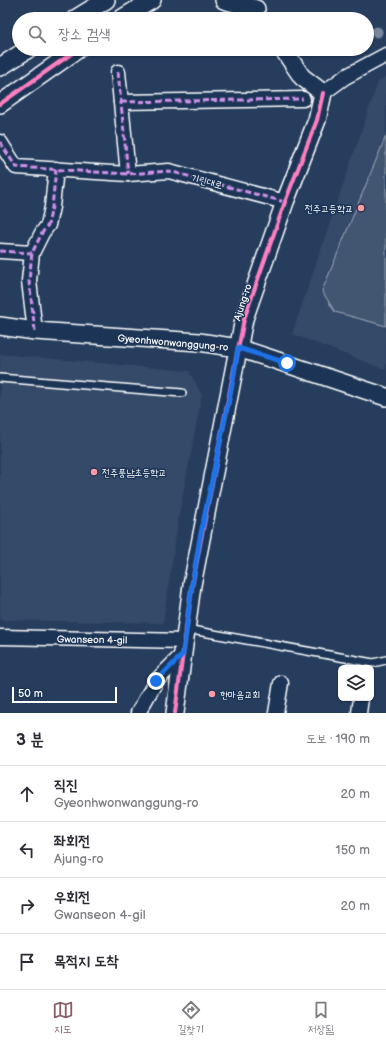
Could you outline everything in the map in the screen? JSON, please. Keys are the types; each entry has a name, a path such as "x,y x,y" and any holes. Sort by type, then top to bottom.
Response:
{"street":[{"path":"86,12 106,0"},
{"path":"132,12 152,0"},
{"path":"224,0 258,9"},
{"path":"288,56 302,77 324,92 345,77 386,55"},
{"path":"0,68 18,56"},
{"path":"0,104 68,56"},
{"path":"118,72 128,174"},
{"name":"Ajung-ro","path":"175,713 184,641 200,538 233,380 244,319 285,202 317,120 324,92"},
{"path":"121,102 303,99"},
{"name":"기린대로","path":"0,142 16,167 128,174 169,171 285,202"},
{"path":"35,331 29,281 32,253 42,233 48,225 52,207 56,169"},
{"path":"0,251 32,253"},
{"name":"Gyeonhwonwanggung-ro","path":"0,326 35,331 199,342 238,348 266,356 386,397"},
{"name":"Gwanseon 4-gil","path":"0,637 184,641"},
{"path":"138,713 156,681 184,641"},
{"path":"276,713 281,683"},
{"path":"359,713 361,701"}],"lane":[{"path":"0,378 182,393"},
{"path":"184,641 373,663 386,660"}],"shaded area":[{"name":"전주고등학교","path":"386,76 386,370 292,334 378,82"},
{"path":"386,136 386,326 335,312 322,291"},
{"name":"전주풍남초등학교","path":"0,354 189,371 202,395 180,510 163,623 0,620"}],"marked path":[{"path":"118,72 128,174"},
{"path":"121,102 303,99"},
{"path":"0,142 16,167 128,174 169,171 285,202"},
{"path":"35,331 29,281 32,253 42,233 48,225 52,207 56,169"},
{"path":"0,251 32,253"}],"cycle path":[{"path":"0,104 68,56"},
{"path":"175,713 192,585 244,319 285,202 317,120 323,93"}],"place":[{"name":"전주고등학교","path":"361,208"},
{"name":"전주풍남초등학교","path":"94,472"},
{"name":"한마음교회","path":"212,694"}],"route":[{"path":"156,681 183,654 200,538 233,380 238,348 287,363"}]}
